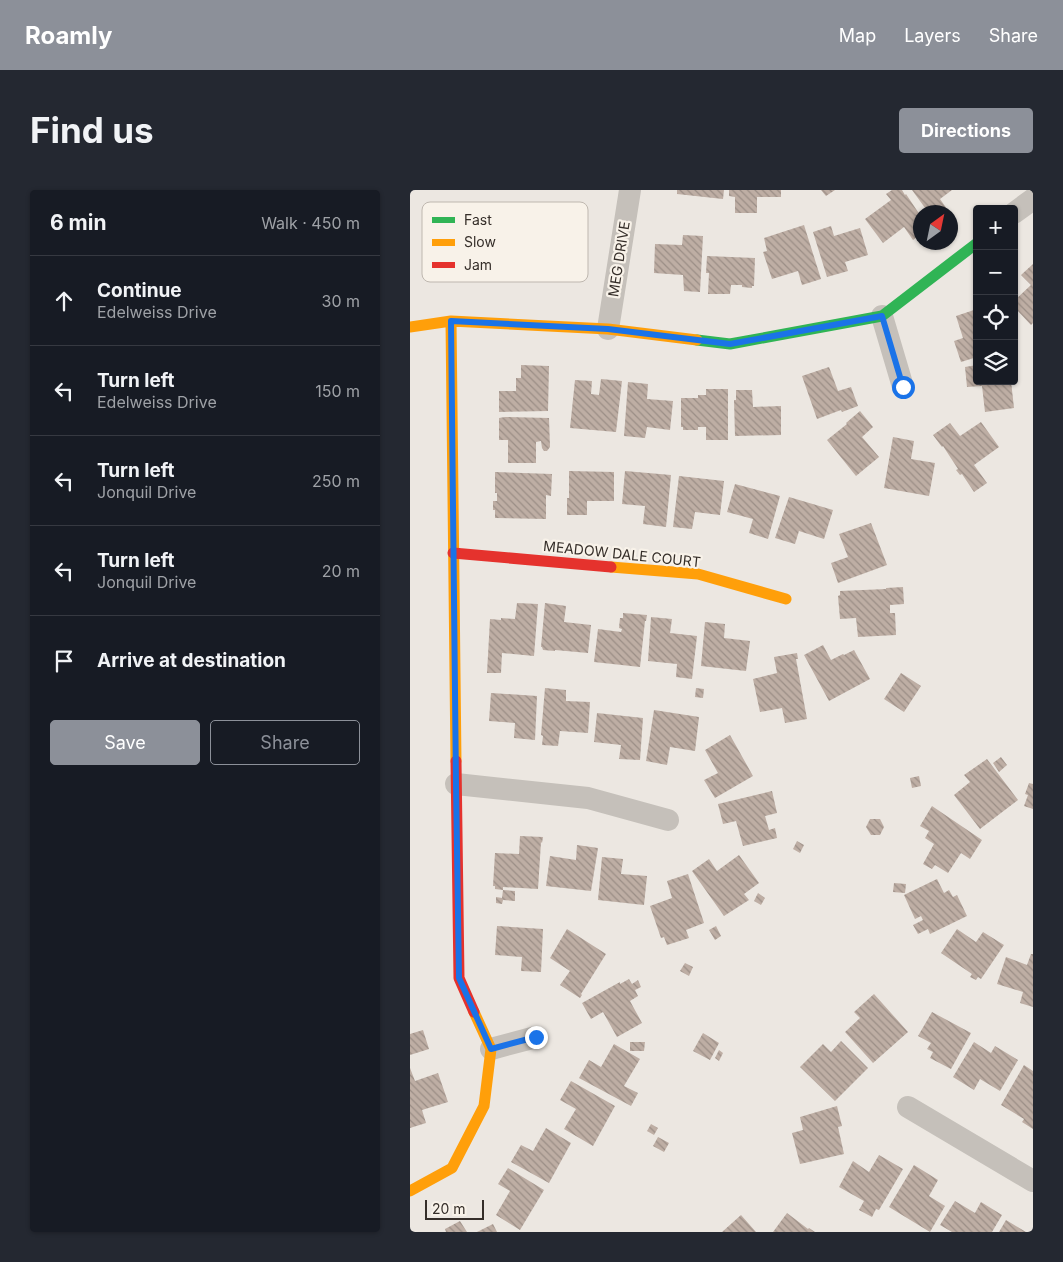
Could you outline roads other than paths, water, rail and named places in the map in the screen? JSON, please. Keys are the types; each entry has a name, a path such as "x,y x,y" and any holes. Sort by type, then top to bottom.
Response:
{"street":[{"name":"MEG DRIVE","path":"608,329 630,190"},
{"path":"1018,210 1033,199"},
{"path":"410,328 451,321 608,329 730,344 882,316 973,246"},
{"path":"882,316 903,387"},
{"path":"410,1191 452,1168 484,1106 491,1049 459,978 451,321"},
{"name":"MEADOW DALE COURT","path":"453,553 698,574 786,599"},
{"path":"456,784 588,798 668,820"},
{"path":"491,1049 536,1037"},
{"path":"908,1107 1033,1181"}]}
